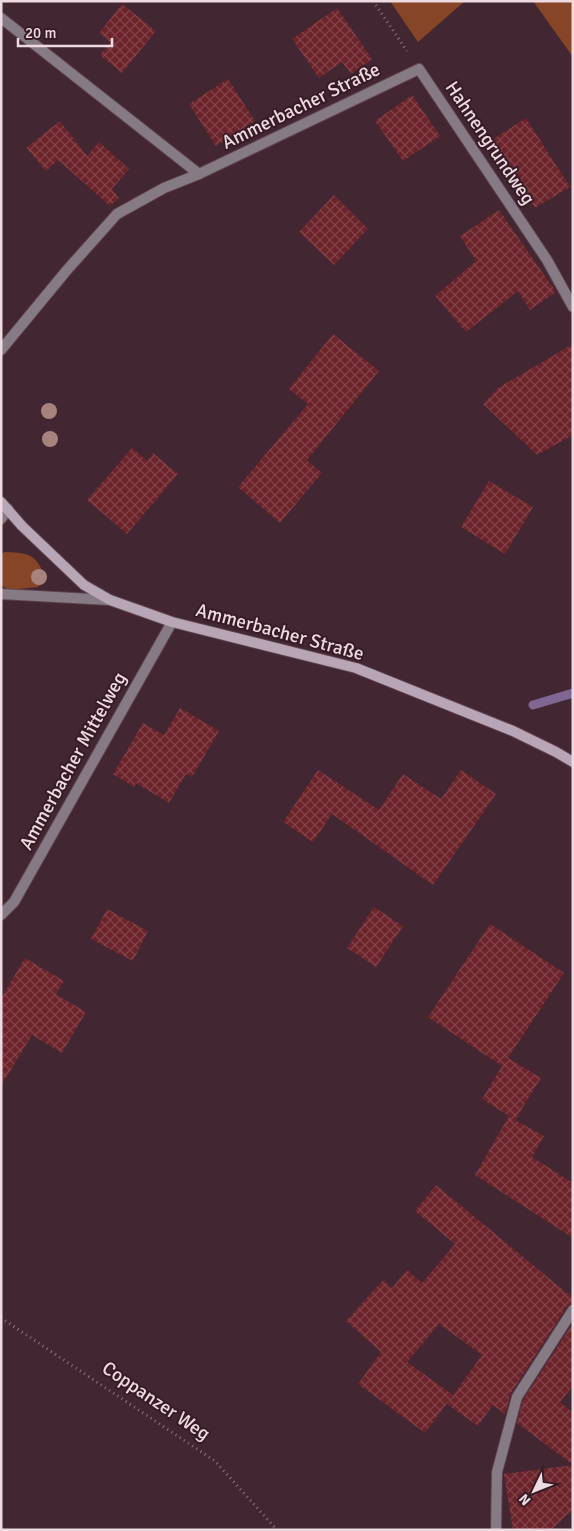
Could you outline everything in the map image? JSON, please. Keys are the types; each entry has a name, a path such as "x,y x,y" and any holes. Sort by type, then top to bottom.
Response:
{"main road":[{"name":"Ammerbacher Straße","path":"5,506 22,526 84,585 110,600 172,622 356,668 513,731 573,762"}],"street":[{"path":"1,18 198,174"},
{"name":"Ammerbacher Straße","path":"1,350 67,270 117,214 164,188 198,174 419,68"},
{"name":"Hahnengrundweg","path":"419,68 547,260 573,307"},
{"path":"1,519 5,506"},
{"path":"1,594 110,600"},
{"name":"Ammerbacher Mittelweg","path":"1,915 14,902 172,622"},
{"path":"496,1530 497,1472 517,1397 573,1310"}],"path":[{"path":"373,1 419,68"},
{"name":"Coppanzer Weg","path":"1,1318 215,1461 277,1530"}],"shaded area":[{"path":"390,1 465,1 418,42"},
{"path":"533,1 573,1 573,57"},
{"path":"5,552 27,554 32,557 39,565 46,580 38,587 9,590 1,585 1,554"}],"building":[{"path":"122,4 156,31 122,73 100,55 110,42 99,33"},
{"path":"337,8 372,59 351,74 342,62 319,78 292,39"},
{"path":"228,79 255,121 216,146 189,104"},
{"path":"412,95 440,136 403,161 375,121"},
{"path":"526,118 570,187 535,208 492,140"},
{"path":"60,121 87,156 99,142 129,169 112,189 119,198 110,206 58,160 46,171 26,148"},
{"path":"334,195 368,229 334,265 299,232"},
{"path":"499,210 556,292 530,310 518,291 466,332 435,296 476,261 460,236"},
{"path":"333,334 379,371 307,460 322,473 280,523 238,487 308,404 289,389"},
{"path":"573,344 573,435 537,455 483,404 498,388"},
{"path":"132,448 147,461 153,453 178,474 127,534 87,500"},
{"path":"489,481 533,507 505,554 461,527"},
{"path":"180,708 219,731 192,777 186,774 169,803 136,783 134,787 113,774 143,723 164,735"},
{"path":"318,770 379,810 403,774 441,799 461,770 496,794 433,885 332,814 313,842 283,822"},
{"path":"374,907 403,926 376,967 347,948"},
{"path":"107,909 148,931 133,961 91,939"},
{"path":"490,924 564,973 508,1058 541,1078 515,1120 544,1136 532,1157 573,1183 573,1238 475,1175 509,1116 482,1099 502,1066 428,1017"},
{"path":"25,958 64,981 56,994 86,1012 62,1053 32,1035 1,1086 1,998"},
{"path":"436,1185 573,1298 573,1303 567,1306 511,1393 505,1414 493,1405 478,1426 447,1404 482,1355 439,1324 407,1362 453,1395 425,1433 358,1384 381,1352 346,1321 383,1280 392,1288 407,1270 422,1283 455,1244 415,1211"},
{"path":"573,1323 573,1386 560,1402 573,1413 573,1465 517,1423 523,1400"},
{"path":"573,1465 573,1509 551,1530 513,1530 504,1474"}],"waterway":[{"path":"533,705 573,693"}]}
